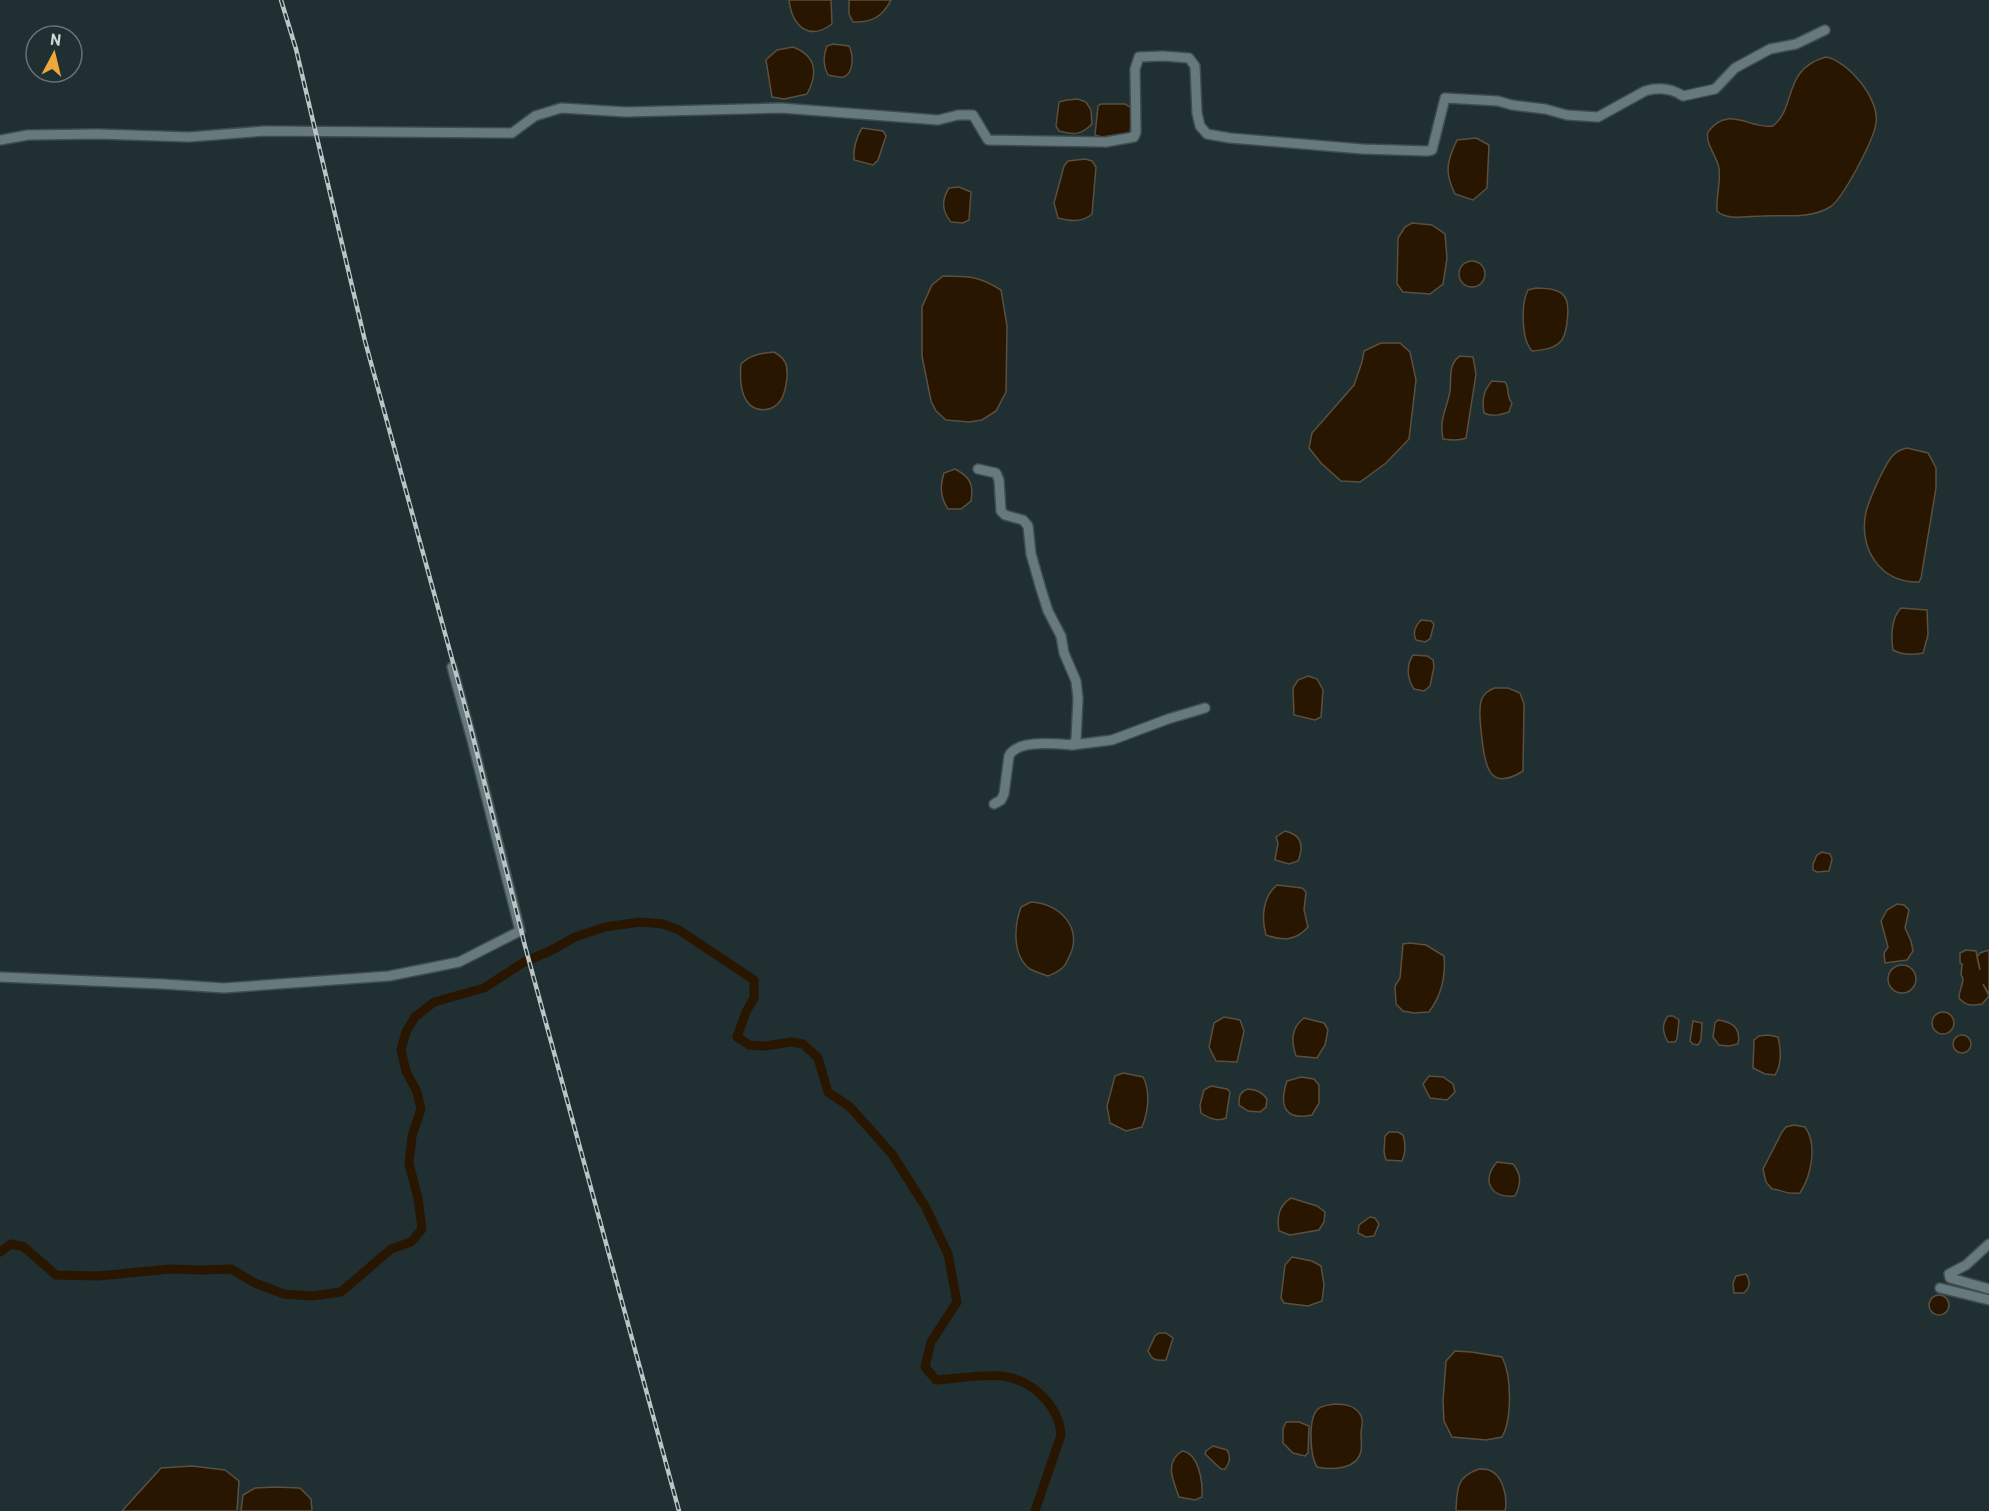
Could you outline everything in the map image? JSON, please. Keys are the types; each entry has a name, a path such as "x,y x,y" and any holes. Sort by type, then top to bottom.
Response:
{"street":[{"path":"0,140 28,135 98,134 189,138 294,131 512,133 535,116 561,108 627,112 781,108 938,120 958,115 973,116 988,140 1106,142 1134,137 1136,132 1135,69 1139,57 1162,56 1189,58 1195,66 1197,113 1200,126 1207,134 1352,148 1427,151 1432,150 1445,98 1498,101 1567,115 1598,117 1653,88 1675,90 1683,96 1715,89 1735,68 1770,49 1796,44 1825,30"},
{"path":"978,469 996,473 999,480 1001,511 1023,520 1028,526 1031,554 1044,600 1061,636 1064,653 1076,681 1078,698 1076,740 1072,745"},
{"path":"0,977 224,988 378,977 459,962 519,931 452,667"},
{"path":"994,804 1001,800 1004,794 1011,751 1030,744 1072,745 1112,740 1205,708"},
{"path":"1989,1244 1966,1265 1949,1274 1950,1278 1989,1289"},
{"path":"1940,1288 1989,1300"}],"shaded area":[{"path":"789,0 831,0 832,24 816,31 803,28 794,17"},
{"path":"849,0 891,0 880,14 871,20 853,22 849,14"},
{"path":"833,44 849,46 850,49 852,58 850,72 843,77 828,75 825,68 827,46"},
{"path":"793,47 807,55 811,61 814,73 811,87 807,94 784,99 772,97 766,60 777,50"},
{"path":"1826,57 1835,60 1853,73 1868,93 1876,113 1876,123 1870,142 1836,202 1822,211 1797,216 1738,217 1721,214 1717,211 1719,168 1708,141 1708,132 1716,124 1732,119 1756,125 1773,126 1785,109 1796,79 1812,63"},
{"path":"1078,99 1086,102 1091,110 1092,124 1077,133 1059,131 1056,126 1059,102"},
{"path":"1125,104 1132,108 1130,133 1102,137 1095,135 1098,106"},
{"path":"862,128 883,131 886,136 878,160 873,165 854,160 855,143"},
{"path":"1476,138 1489,145 1487,188 1473,200 1455,194 1449,179 1448,167 1457,140"},
{"path":"1085,159 1092,161 1096,167 1092,214 1080,220 1058,218 1054,203 1064,166 1068,161"},
{"path":"959,187 971,192 969,220 963,223 951,222 944,206 949,188"},
{"path":"1412,223 1432,225 1445,234 1447,258 1443,284 1430,294 1403,292 1397,284 1398,238 1405,227"},
{"path":"1472,261 1481,265 1485,274 1481,283 1472,287 1463,283 1459,274 1463,265"},
{"path":"943,276 973,278 1001,290 1007,326 1006,392 996,411 982,420 969,422 946,420 936,411 931,401 922,356 922,307 932,285"},
{"path":"1552,289 1563,294 1568,304 1568,312 1562,340 1552,347 1532,351 1528,346 1524,330 1523,312 1528,290"},
{"path":"1381,343 1400,343 1410,352 1416,380 1409,439 1386,463 1360,482 1341,481 1321,463 1309,448 1312,433 1354,385 1364,351"},
{"path":"774,352 784,360 786,366 787,378 784,392 781,400 773,407 758,409 749,404 744,396 741,364 756,355"},
{"path":"1460,356 1473,357 1476,374 1466,438 1443,439 1442,422 1450,391 1451,369"},
{"path":"1492,381 1505,382 1512,403 1509,412 1496,415 1484,413 1484,396"},
{"path":"1907,448 1928,453 1936,468 1936,488 1919,582 1893,577 1883,570 1875,561 1865,538 1866,512 1880,477 1893,455"},
{"path":"955,469 970,482 971,501 961,509 948,509 942,496 942,482 944,473"},
{"path":"1901,608 1927,610 1928,635 1923,653 1908,654 1893,650 1894,622"},
{"path":"1421,620 1431,621 1434,624 1430,639 1425,642 1416,640 1414,634"},
{"path":"1413,655 1427,656 1433,660 1430,686 1424,691 1414,689 1410,681 1408,668"},
{"path":"1308,676 1317,679 1323,690 1321,717 1315,720 1294,715 1293,688 1298,680"},
{"path":"1494,688 1508,688 1520,693 1524,704 1523,771 1503,779 1491,773 1488,767 1480,725 1482,699"},
{"path":"1285,831 1295,835 1301,846 1298,861 1289,864 1275,860 1278,843 1276,837"},
{"path":"1822,852 1830,854 1832,859 1829,871 1817,872 1813,870 1813,864 1817,855"},
{"path":"1277,885 1302,888 1306,892 1304,910 1308,927 1294,937 1283,939 1266,935 1264,908 1269,895"},
{"path":"1031,902 1060,912 1067,919 1071,928 1073,947 1069,957 1062,968 1048,976 1030,969 1017,949 1016,932 1021,907"},
{"path":"1897,904 1904,905 1909,910 1905,928 1913,951 1907,960 1885,963 1884,953 1888,947 1881,921 1887,910"},
{"path":"1403,944 1426,945 1444,956 1442,986 1429,1012 1403,1011 1396,1004 1395,986 1400,978"},
{"path":"1966,950 1976,951 1977,957 1980,953 1989,950 1989,994 1983,984 1989,996 1982,1004 1969,1005 1959,998 1963,978 1960,953"},
{"path":"1902,965 1912,969 1916,979 1912,989 1902,993 1892,989 1888,979 1892,969"},
{"path":"1943,1012 1951,1015 1954,1023 1951,1031 1943,1034 1935,1031 1932,1023 1935,1015"},
{"path":"1668,1016 1679,1020 1675,1042 1668,1042 1664,1032 1664,1023"},
{"path":"1224,1017 1240,1020 1244,1031 1237,1062 1216,1061 1209,1047 1214,1023"},
{"path":"1304,1018 1324,1023 1328,1030 1325,1045 1317,1058 1296,1056 1293,1045 1294,1030"},
{"path":"1718,1020 1728,1022 1735,1027 1739,1038 1738,1044 1719,1045 1713,1037 1715,1023"},
{"path":"1693,1021 1702,1023 1701,1040 1698,1045 1690,1041"},
{"path":"1962,1035 1968,1038 1971,1044 1968,1050 1962,1053 1956,1050 1953,1044 1956,1038"},
{"path":"1759,1036 1778,1037 1779,1041 1780,1061 1775,1075 1765,1074 1753,1068 1754,1040"},
{"path":"1123,1073 1143,1077 1148,1095 1142,1127 1126,1131 1110,1123 1107,1106 1115,1076"},
{"path":"1429,1076 1443,1077 1453,1084 1455,1092 1447,1100 1430,1098 1423,1084"},
{"path":"1301,1077 1314,1079 1319,1085 1319,1103 1312,1115 1295,1116 1286,1109 1284,1104 1287,1081"},
{"path":"1211,1086 1227,1089 1230,1092 1226,1118 1213,1119 1201,1113 1200,1105 1204,1090"},
{"path":"1248,1089 1259,1092 1267,1099 1266,1107 1260,1112 1248,1111 1239,1105 1240,1095"},
{"path":"1794,1125 1805,1127 1809,1134 1812,1151 1810,1169 1800,1193 1787,1193 1772,1189 1766,1182 1763,1169 1782,1132 1786,1127"},
{"path":"1389,1132 1398,1132 1403,1135 1405,1148 1402,1161 1386,1160 1385,1136"},
{"path":"1497,1162 1513,1164 1516,1168 1520,1180 1515,1196 1500,1195 1491,1187 1489,1176"},
{"path":"1291,1198 1317,1206 1325,1212 1324,1222 1319,1230 1290,1235 1279,1231 1279,1213 1283,1205"},
{"path":"1370,1217 1375,1218 1379,1224 1374,1236 1366,1237 1358,1233 1359,1225"},
{"path":"1292,1257 1312,1261 1321,1266 1324,1285 1322,1301 1308,1306 1284,1303 1281,1298 1285,1265"},
{"path":"1746,1274 1749,1282 1748,1289 1744,1293 1734,1293 1733,1283 1736,1276"},
{"path":"1939,1295 1946,1298 1949,1305 1946,1312 1939,1315 1932,1312 1929,1305 1932,1298"},
{"path":"1159,1333 1166,1333 1173,1338 1166,1360 1155,1359 1148,1351 1155,1336"},
{"path":"1455,1351 1502,1357 1508,1375 1510,1397 1508,1420 1502,1437 1486,1440 1452,1437 1444,1421 1443,1401 1446,1361"},
{"path":"1335,1404 1352,1407 1361,1416 1361,1451 1359,1457 1349,1465 1336,1468 1317,1467 1311,1438 1314,1415 1321,1407"},
{"path":"1286,1422 1299,1422 1309,1426 1308,1453 1305,1456 1293,1453 1283,1443 1283,1429"},
{"path":"1213,1446 1227,1450 1229,1459 1225,1469 1221,1469 1205,1454"},
{"path":"1182,1451 1192,1457 1199,1470 1202,1497 1195,1500 1179,1497 1173,1478 1173,1461"},
{"path":"192,1466 225,1470 239,1481 237,1511 122,1511 161,1468"},
{"path":"1479,1469 1488,1470 1498,1477 1505,1494 1505,1511 1456,1511 1459,1485 1471,1472"},
{"path":"255,1488 300,1488 311,1499 312,1511 241,1511 243,1495"}],"waterway":[{"path":"0,1252 11,1244 24,1247 56,1275 98,1276 170,1269 231,1269 255,1283 284,1294 312,1296 341,1292 391,1249 411,1242 422,1229 418,1198 409,1164 412,1136 421,1109 417,1092 406,1071 401,1050 406,1032 415,1017 434,1002 484,988 524,962 575,937 605,927 640,922 663,924 679,930 754,980 754,998 737,1037 749,1045 765,1046 791,1042 803,1044 818,1058 828,1092 850,1107 892,1154 925,1206 948,1254 957,1302 931,1342 925,1367 936,1380 987,1376 1013,1378 1033,1389 1049,1404 1059,1424 1061,1435 1035,1511"}],"railway":[{"path":"281,0 296,49 365,341 469,721 525,946 679,1511"}]}
